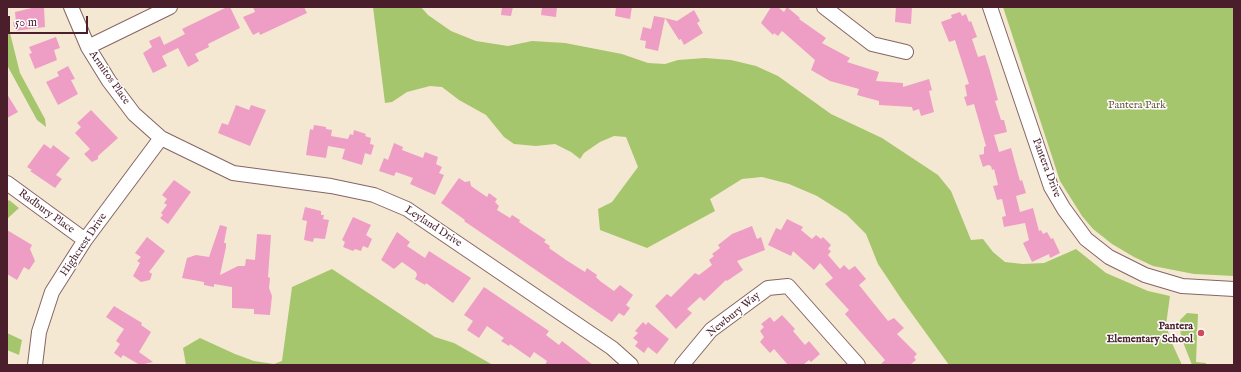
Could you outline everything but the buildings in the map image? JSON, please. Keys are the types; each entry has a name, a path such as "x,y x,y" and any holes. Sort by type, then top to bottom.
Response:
{"street":[{"name":"Armitos Place","path":"71,7 88,47 109,81 134,114 161,138"},
{"path":"88,47 170,7"},
{"path":"824,7 872,44 906,52"},
{"name":"Pantera Drive","path":"990,7 1051,187 1064,209 1086,239 1109,258 1145,275 1182,286 1234,289"},
{"name":"Highcrest Drive","path":"36,365 39,332 52,292 85,240 161,138"},
{"name":"Leyland Drive","path":"161,138 233,173 331,186 374,195 407,210 612,348 631,365"},
{"name":"Radbury Place","path":"7,183 85,240"},
{"name":"Newbury Way","path":"682,365 711,330 768,288 788,286 858,365"}],"green space":[{"path":"373,7 421,7 428,15 451,31 476,41 508,46 532,41 565,43 622,54 648,63 665,64 678,60 705,58 731,60 756,66 778,76 831,114 882,138 938,175 951,191 971,240 983,239 993,252 1005,262 1023,264 1044,263 1076,249 1106,273 1148,291 1170,296 1166,325 1171,341 1182,365 949,365 878,264 866,234 847,215 817,196 789,184 762,177 742,179 710,199 715,211 647,248 600,230 598,209 612,202 638,167 626,137 614,136 600,142 584,153 580,159 571,152 555,144 536,146 514,144 504,137 486,115 459,100 442,87 430,86 407,92 392,102 385,103"},
{"name":"Pantera Park","path":"1003,7 1234,7 1234,276 1194,274 1153,266 1112,244 1093,229 1082,216 1060,181"},
{"path":"7,21 20,73 45,119 46,127 37,120 7,65"},
{"path":"9,200 19,208 7,219 7,202"},
{"path":"332,269 435,337 454,343 493,365 186,365 183,348 200,338 254,361 274,364 282,361 292,287"},
{"path":"1187,313 1198,314 1196,362 1206,363 1206,365 1192,365 1181,337 1180,320"},
{"path":"7,333 22,340 19,355 7,350"}],"place":[{"name":"Pantera Elementary School","path":"1201,333"}]}
